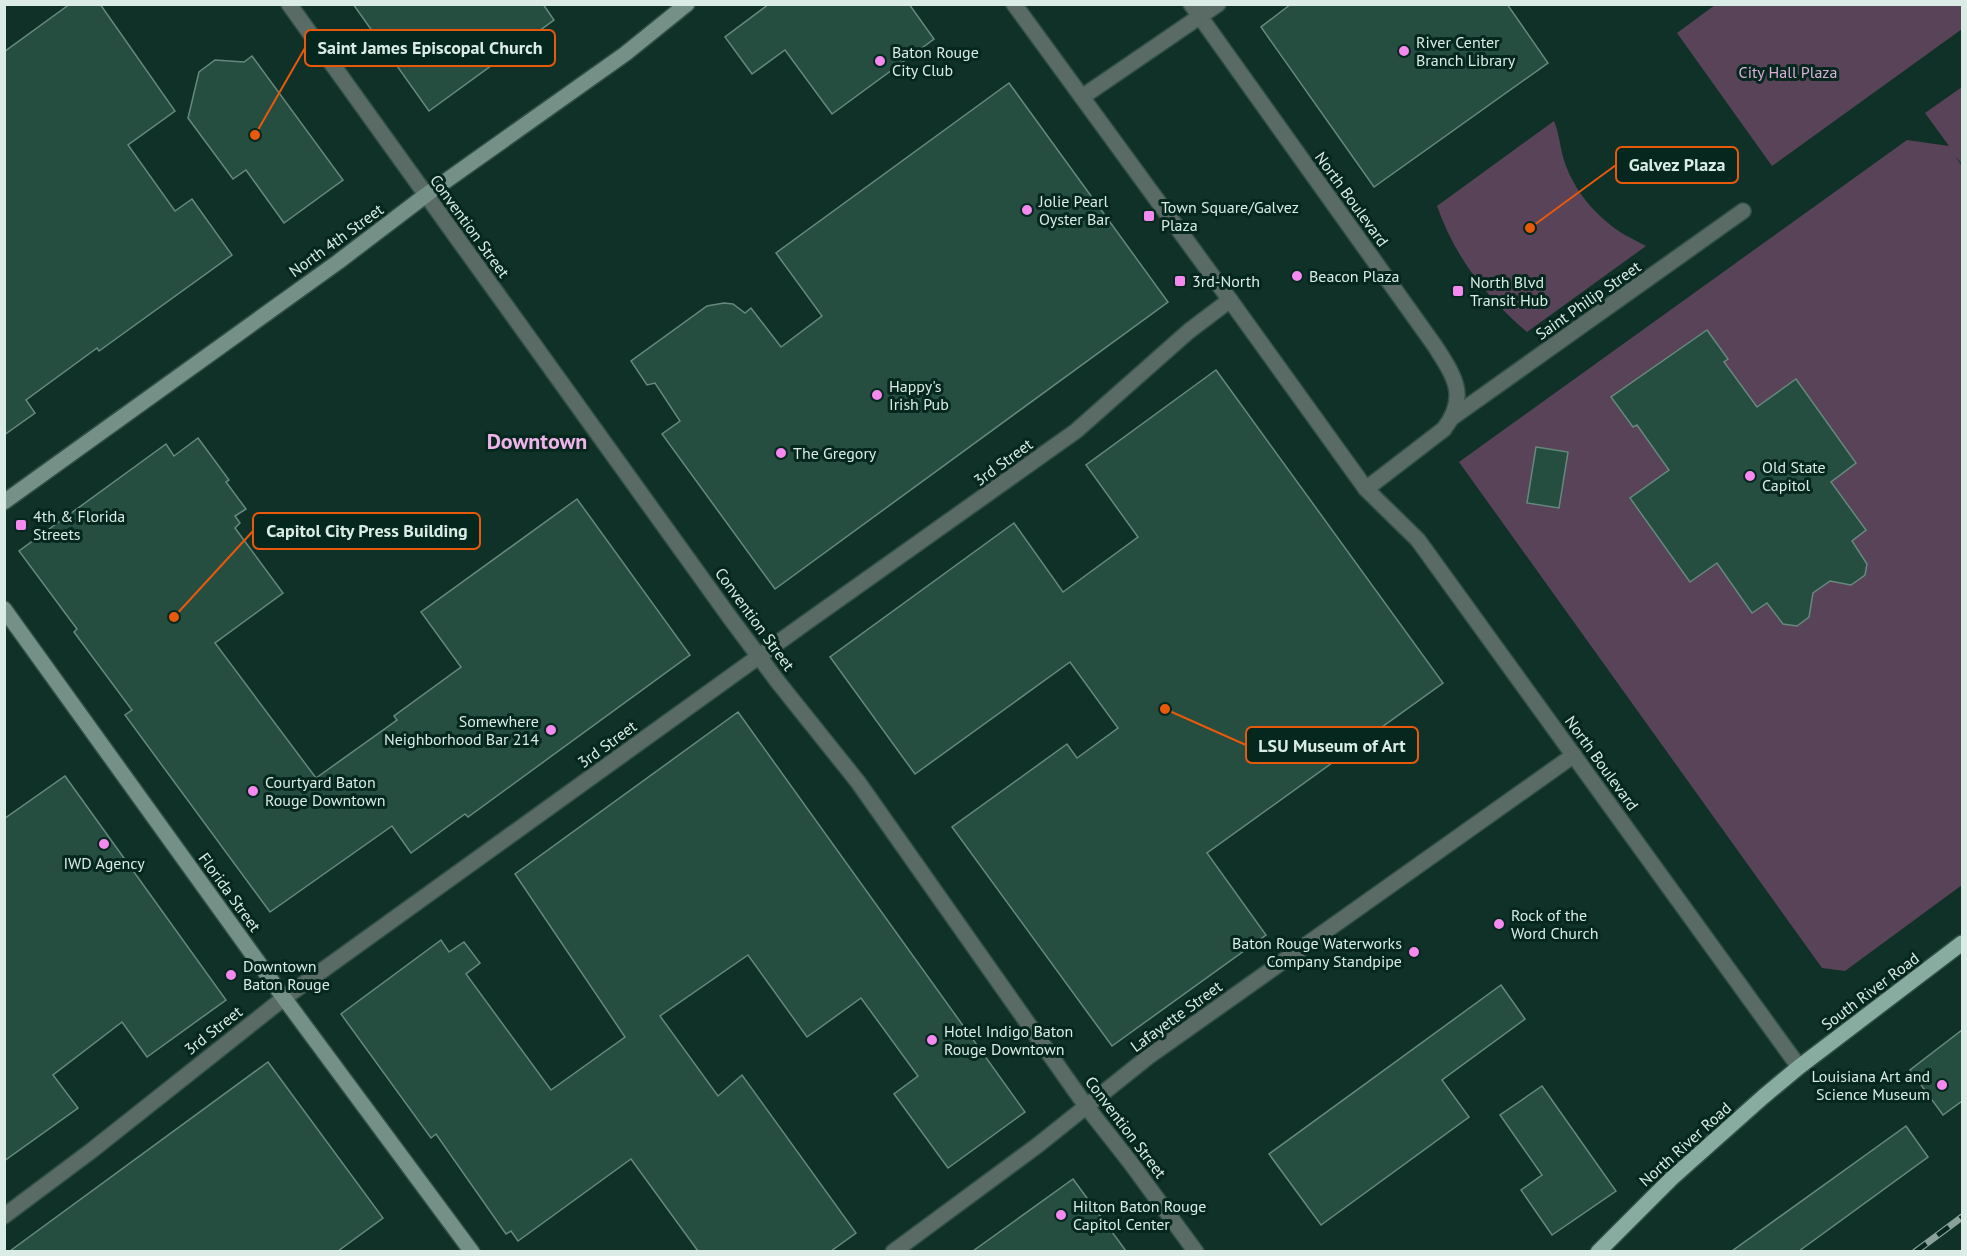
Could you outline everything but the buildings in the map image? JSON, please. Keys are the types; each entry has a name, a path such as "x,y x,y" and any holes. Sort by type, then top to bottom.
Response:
{"main road":[{"name":"North 4th Street","path":"4,502 338,262 426,195 625,54 687,4"},
{"name":"Florida Street","path":"4,609 284,998 472,1251"},
{"name":"South River Road","path":"1799,1067 1962,943"},
{"name":"North River Road","path":"1598,1251 1672,1178 1799,1067"}],"street":[{"name":"Convention Street","path":"289,4 759,657 858,782 1086,1106 1196,1251"},
{"name":"North Boulevard","path":"1014,4 1366,489 1418,540 1799,1067"},
{"path":"1082,97 1195,11 1218,4"},
{"name":"North Boulevard","path":"1195,11 1448,366 1458,391 1458,403 1453,417"},
{"name":"Saint Philip Street","path":"1453,417 1743,211"},
{"name":"3rd Street","path":"4,1216 98,1146 284,998 1076,431 1189,331 1230,300"},
{"path":"1366,489 1433,439 1453,417"},
{"name":"Lafayette Street","path":"893,1251 1038,1145 1148,1057 1574,754"}],"green space":[{"name":"City Hall Plaza","path":"1715,5 1962,5 1962,29 1772,166 1677,33"},
{"path":"1962,87 1962,164 1955,156 1962,166 1962,885 1845,971 1822,968 1459,462 1907,140 1949,146 1925,113"},
{"path":"1554,121 1562,155 1576,187 1606,222 1646,246 1527,332 1498,305 1473,275 1444,225 1437,206"}],"railway":[{"path":"1915,1252 1962,1217"}],"place":[{"name":"River Center Branch Library","path":"1404,51"},
{"name":"Baton Rouge City Club","path":"880,61"},
{"name":"Saint James Episcopal Church","path":"255,135"},
{"name":"Jolie Pearl Oyster Bar","path":"1027,210"},
{"name":"Town Square/Galvez Plaza","path":"1149,216"},
{"name":"Galvez Plaza","path":"1530,228"},
{"name":"Beacon Plaza","path":"1297,276"},
{"name":"3rd-North","path":"1180,281"},
{"name":"North Blvd Transit Hub","path":"1458,291"},
{"name":"Happy's Irish Pub","path":"877,395"},
{"name":"The Gregory","path":"781,453"},
{"name":"Old State Capitol","path":"1750,476"},
{"name":"4th & Florida Streets","path":"21,525"},
{"name":"Capitol City Press Building","path":"174,617"},
{"name":"LSU Museum of Art","path":"1165,709"},
{"name":"Somewhere Neighborhood Bar 214","path":"551,730"},
{"name":"Courtyard Baton Rouge Downtown","path":"253,791"},
{"name":"IWD Agency","path":"104,844"},
{"name":"Rock of the Word Church","path":"1499,924"},
{"name":"Baton Rouge Waterworks Company Standpipe","path":"1414,952"},
{"name":"Downtown Baton Rouge","path":"231,975"},
{"name":"Hotel Indigo Baton Rouge Downtown","path":"932,1040"},
{"name":"Louisiana Art and Science Museum","path":"1942,1085"},
{"name":"Hilton Baton Rouge Capitol Center","path":"1061,1215"}],"district":[{"name":"Downtown","path":"537,441"}]}
